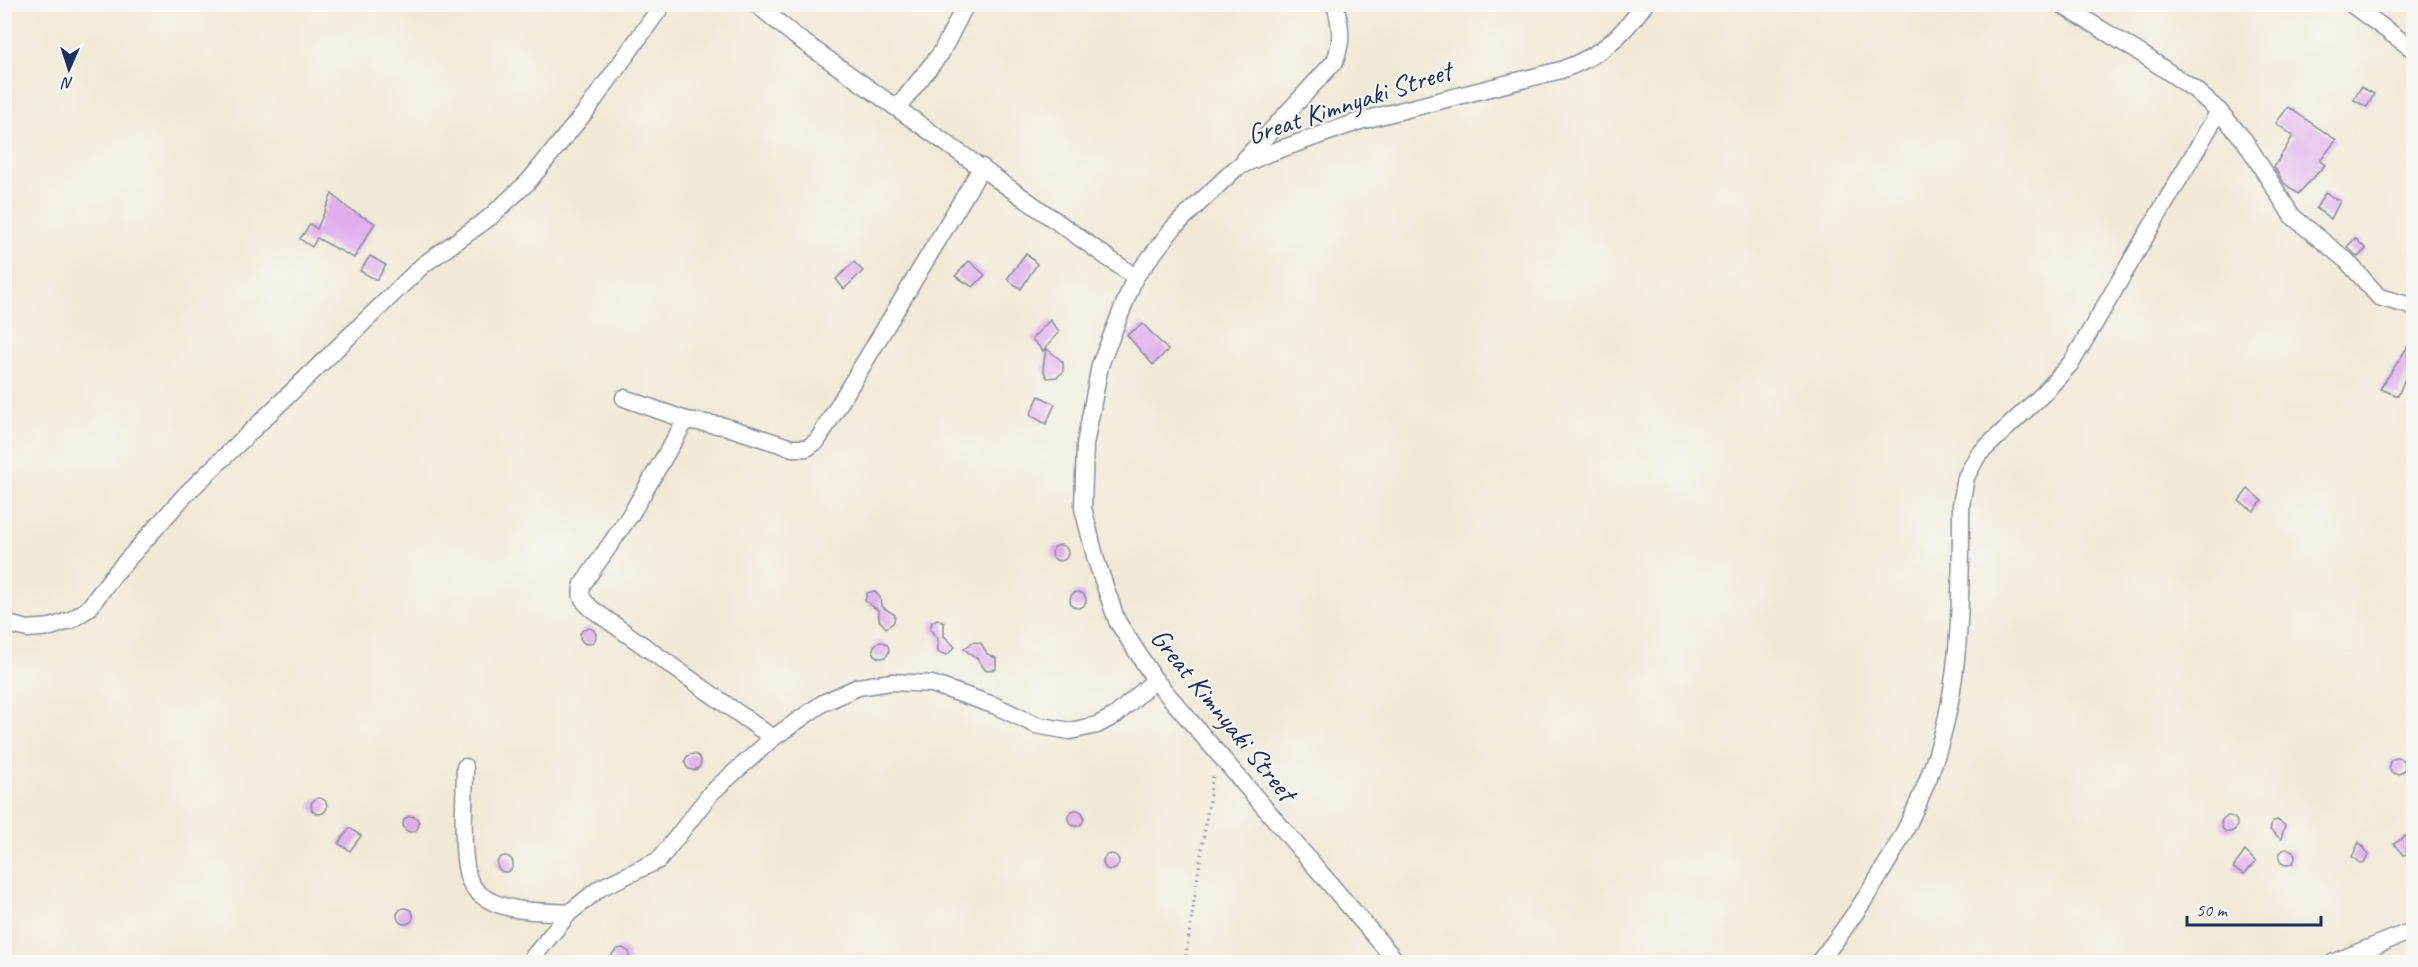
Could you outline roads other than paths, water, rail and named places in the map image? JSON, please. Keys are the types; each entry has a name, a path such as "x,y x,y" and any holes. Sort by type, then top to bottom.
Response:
{"street":[{"path":"4,623 28,629 51,627 71,620 88,609 112,577 185,495 423,265 489,218 528,182 586,111 663,4"},
{"path":"756,4 795,36 1135,277"},
{"path":"897,107 941,53 966,4"},
{"path":"1236,168 1335,61 1342,44 1342,29 1335,4"},
{"name":"Great Kimnyaki Street","path":"1397,963 1155,680 1118,621 1096,560 1083,508 1085,445 1100,365 1135,277 1174,227 1236,168 1264,155 1360,121 1561,70 1588,60 1608,47 1645,4"},
{"path":"2061,4 2195,90 2219,111 2244,141 2292,216 2347,261 2379,297 2414,307"},
{"path":"2351,4 2414,50"},
{"path":"1819,963 1883,872 1914,812 1941,741 1952,689 1961,505 1965,477 1978,455 2043,394 2072,362 2219,111"},
{"path":"624,398 686,420 724,426 792,448 807,448 817,441 982,167"},
{"path":"686,420 631,514 583,584 580,592 582,600 773,738"},
{"path":"529,963 569,913 600,888 659,860 711,793 773,738 823,703 858,687 891,682 932,684 996,706 1036,725 1070,731 1097,725 1116,714 1155,680"},
{"path":"465,767 466,855 469,878 477,893 488,900 526,910 569,913"},
{"path":"2334,963 2414,930"}]}
